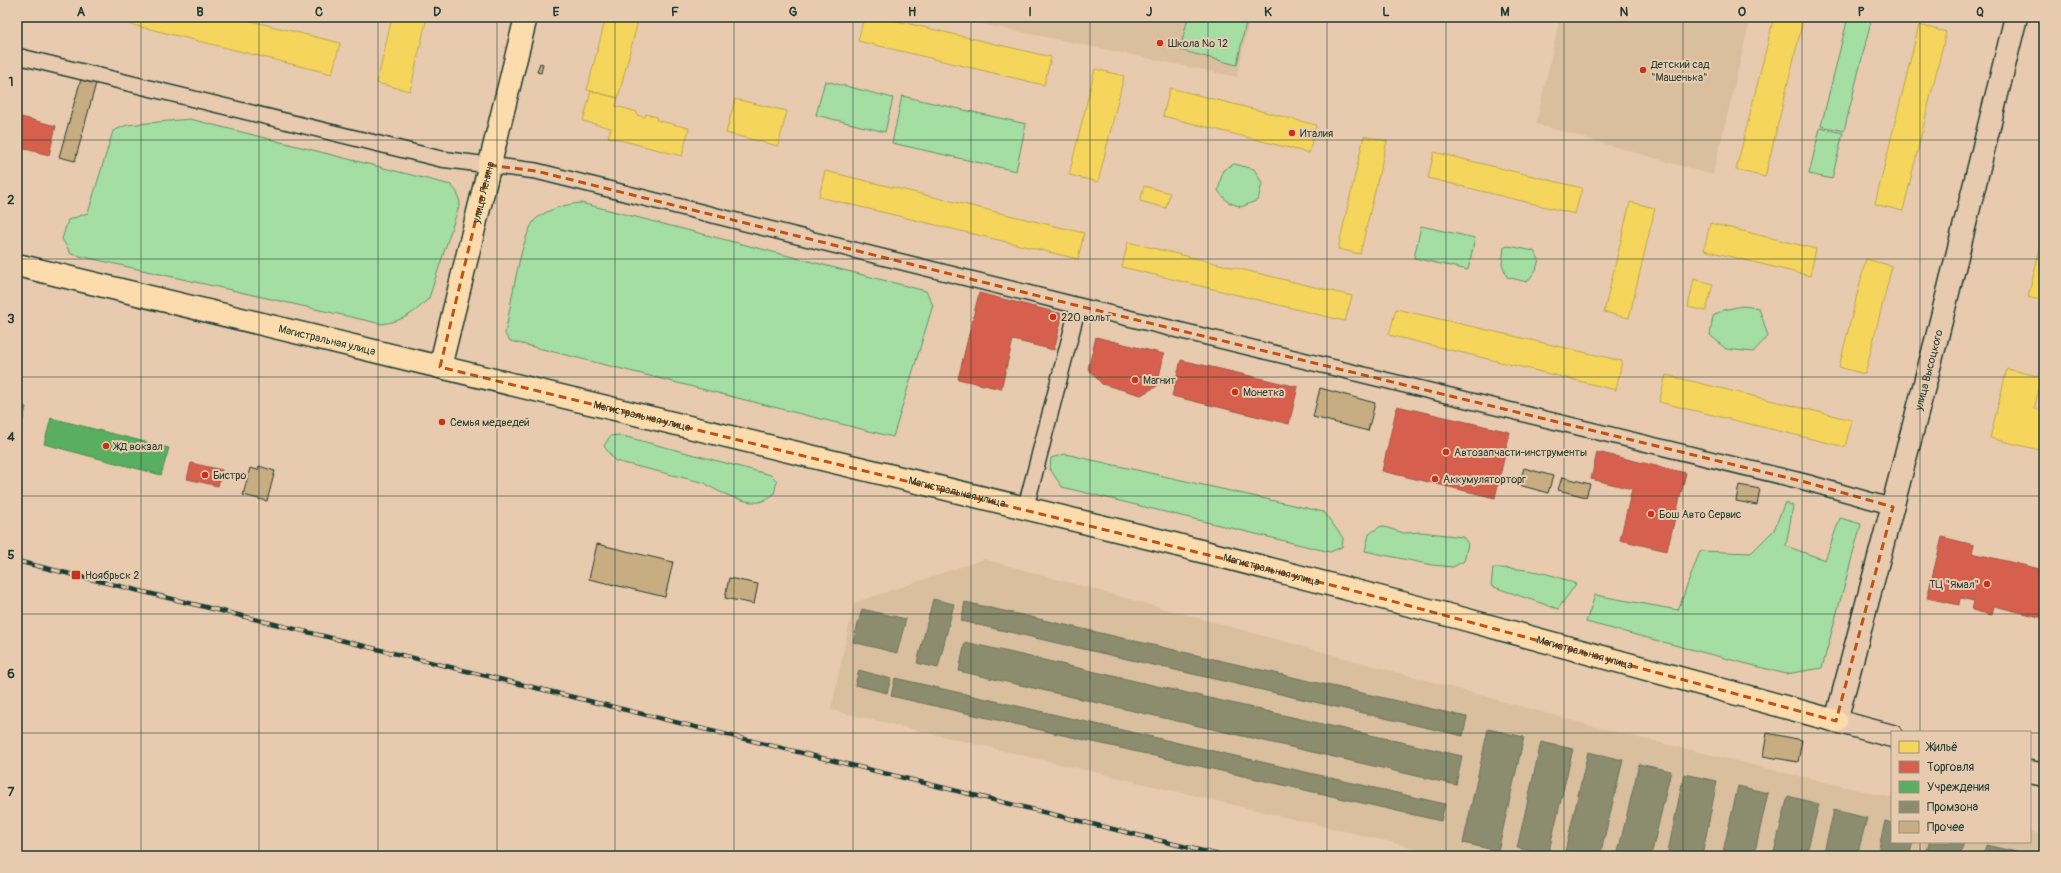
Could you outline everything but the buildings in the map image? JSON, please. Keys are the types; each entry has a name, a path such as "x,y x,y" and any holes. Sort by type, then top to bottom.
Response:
{"main road":[{"name":"улица Ленина","path":"440,367 526,17"},
{"name":"Магистральная улица","path":"17,265 1024,510 1158,540 1347,589 1836,721"}],"street":[{"name":"улица Высоцкого","path":"1836,721 1892,507 2016,17"},
{"path":"17,56 364,142 455,162 536,171 1079,306 1805,482 1892,507"},
{"path":"1024,510 1079,306"},
{"name":"Магистральная улица","path":"1836,721 1891,736"},
{"path":"2031,772 2044,775"}],"highlighted area":[{"path":"489,165 536,171 1079,306 1805,482 1893,507 1836,721 1347,589 440,367"}],"shaded area":[{"name":"Школа № 12","path":"948,17 1250,17 1237,77"},
{"name":"Детский сад \"Машенька\"","path":"1560,17 1751,17 1713,175 1536,124"},
{"path":"984,559 1611,731 1891,798 1891,843 2031,843 2031,831 2044,835 2044,856 1449,856 831,710 854,603"}],"green space":[{"path":"1188,17 1247,17 1237,65 1180,50"},
{"path":"1848,17 1872,17 1844,131 1821,126"},
{"path":"825,81 893,98 885,132 816,115"},
{"path":"902,96 1026,124 1016,171 892,143"},
{"path":"190,119 451,185 457,192 460,203 429,298 408,316 396,321 382,324 71,254 62,239 68,220 88,213 113,131 127,125"},
{"path":"1820,128 1843,133 1832,179 1809,174"},
{"path":"1234,164 1254,169 1262,183 1258,200 1241,207 1228,202 1218,191 1223,170"},
{"path":"581,203 926,291 933,305 893,437 510,341 505,334 521,254 531,225 537,218 547,212 569,204"},
{"path":"1421,226 1475,238 1468,270 1414,258"},
{"path":"1509,246 1534,251 1539,259 1536,270 1527,282 1507,277 1502,264 1504,247"},
{"path":"1742,306 1759,308 1768,336 1753,352 1726,349 1710,335 1713,316 1723,310"},
{"path":"619,435 771,475 777,481 774,494 759,502 747,501 723,493 705,483 615,461 604,446 610,436"},
{"path":"1065,454 1324,512 1343,538 1342,547 1330,552 1062,487 1050,469 1051,458"},
{"path":"1785,502 1793,506 1786,546 1825,560 1840,518 1861,524 1822,668 1786,674 1586,622 1595,595 1678,610 1700,551 1751,553 1774,530"},
{"path":"1381,526 1404,533 1421,532 1463,537 1468,544 1464,561 1453,567 1432,565 1365,551 1369,534"},
{"path":"1493,568 1536,572 1556,576 1576,584 1558,609 1491,586"}],"railway":[{"path":"17,561 1223,856"}],"place":[{"name":"Школа № 12","path":"1160,43"},
{"name":"Детский сад \"Машенька\"","path":"1643,70"},
{"name":"Италия","path":"1292,133"},
{"name":"220 вольт","path":"1053,317"},
{"name":"Магнит","path":"1135,380"},
{"name":"Монетка","path":"1235,392"},
{"name":"Семья медведей","path":"442,422"},
{"name":"ЖД вокзал","path":"106,446"},
{"name":"Автозапчасти-инструменты","path":"1446,452"},
{"name":"Бистро","path":"205,475"},
{"name":"Аккумуляторторг","path":"1435,479"},
{"name":"Бош Авто Сервис","path":"1651,514"},
{"name":"Ноябрьск 2","path":"76,575"},
{"name":"ТЦ \"Ямал\"","path":"1987,584"}]}
